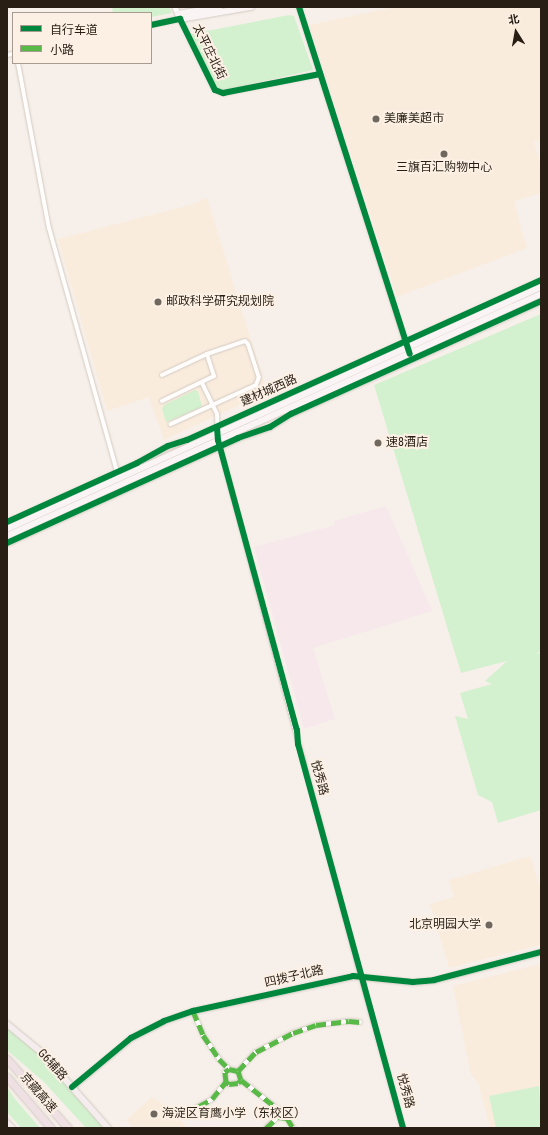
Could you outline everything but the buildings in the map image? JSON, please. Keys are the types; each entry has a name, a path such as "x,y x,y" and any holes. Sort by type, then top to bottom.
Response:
{"highway":[{"name":"京藏高速","path":"7,1059 68,1128"},
{"name":"京藏高速","path":"7,1077 51,1128"}],"main road":[{"name":"太平庄北街","path":"179,17 219,7"},
{"name":"太平庄北街","path":"179,17 251,7"},
{"name":"建材城西路","path":"7,529 217,434 406,344 541,287"},
{"name":"建材城西路","path":"7,536 219,443 341,385 541,294"},
{"name":"G6辅路","path":"7,1024 38,1049 108,1128"},
{"path":"7,1123 12,1128"}],"street":[{"path":"175,7 179,17"},
{"path":"299,7 410,354"},
{"name":"太平庄北街","path":"152,25 179,17 215,90 223,93 320,74"},
{"path":"18,64 49,228 119,478"},
{"name":"建材城西路","path":"7,522 117,472 168,446 217,427 406,344 541,280"},
{"name":"建材城西路","path":"7,543 219,443 270,427 291,414 541,301"},
{"path":"162,375 207,354 245,341 248,344 259,382 171,424"},
{"path":"162,401 214,376 207,354"},
{"path":"341,385 369,379"},
{"name":"悦秀路","path":"202,383 217,414 217,434 219,443 361,976 404,1128"},
{"name":"四拨子北路","path":"72,1087 135,1036 164,1021 193,1011 361,976 423,981 541,952"},
{"path":"193,1011 203,1035 229,1069 238,1072"},
{"path":"238,1072 256,1052 293,1033 316,1025 349,1021 360,1022"},
{"path":"186,1113 212,1099 226,1082 225,1072 229,1069"},
{"path":"238,1072 241,1080 278,1109 284,1109 288,1114 287,1118 293,1128"},
{"path":"226,1082 233,1084 241,1080"},
{"path":"266,1128 278,1117 278,1109"},
{"path":"278,1117 287,1118"}],"shaded area":[{"name":"三旗百汇购物中心","path":"395,7 541,7 541,140 534,142 541,166 541,193 514,201 527,248 397,297 309,25"},
{"name":"邮政科学研究规划院","path":"207,198 267,392 164,440 149,397 107,411 58,239 190,205"},
{"path":"386,506 432,611 313,648 335,719 304,729 254,547 335,525 334,521"},
{"name":"北京明园大学","path":"531,857 538,882 541,882 541,945 449,968 430,904 454,897 449,880"},
{"path":"541,964 541,1128 490,1128 478,1082 471,1075 453,986"},
{"name":"海淀区育鹰小学（东校区）","path":"152,1097 170,1108 187,1128 133,1128 126,1120"}],"green space":[{"path":"112,7 169,7 172,13 152,17 152,12 113,12"},
{"path":"289,15 294,16 313,70 224,90 217,89 191,34"},
{"path":"541,314 541,652 536,653 541,654 541,810 498,823 492,802 478,795 455,716 468,719 460,693 492,684 485,681 507,661 461,673 374,385"},
{"path":"195,390 198,391 202,407 166,422 162,409 164,405"},
{"path":"7,1027 37,1052 105,1128 86,1128 44,1082 8,1051"},
{"path":"539,1086 541,1128 496,1128 489,1096"},
{"path":"7,1087 15,1099 40,1128 21,1128 7,1112"}],"marked path":[{"path":"193,1011 203,1035 219,1059 229,1069 238,1071 241,1080 238,1083 229,1084 226,1082 225,1072 229,1069"},
{"path":"238,1071 256,1052 293,1033 316,1025 349,1021 360,1022"},
{"path":"241,1080 278,1109"},
{"path":"186,1113 212,1099 226,1082"},
{"path":"287,1118 278,1117 278,1109 284,1109 288,1114 287,1118 293,1128"},
{"path":"266,1128 278,1117"}],"cycle path":[{"path":"299,7 410,354"},
{"path":"152,25 180,19 215,90 223,93 320,74"},
{"path":"7,522 137,463 168,446 187,440 541,280"},
{"path":"7,543 238,438 270,427 291,414 541,301"},
{"path":"217,427 218,440 297,730 298,744 403,1128"},
{"path":"72,1087 131,1038 164,1021 193,1011 353,976 413,982 434,980 541,952"}],"place":[{"name":"美廉美超市","path":"376,119"},
{"name":"三旗百汇购物中心","path":"444,154"},
{"name":"邮政科学研究规划院","path":"158,302"},
{"name":"速8酒店","path":"378,443"},
{"name":"北京明园大学","path":"489,925"},
{"name":"海淀区育鹰小学（东校区）","path":"154,1114"}]}
